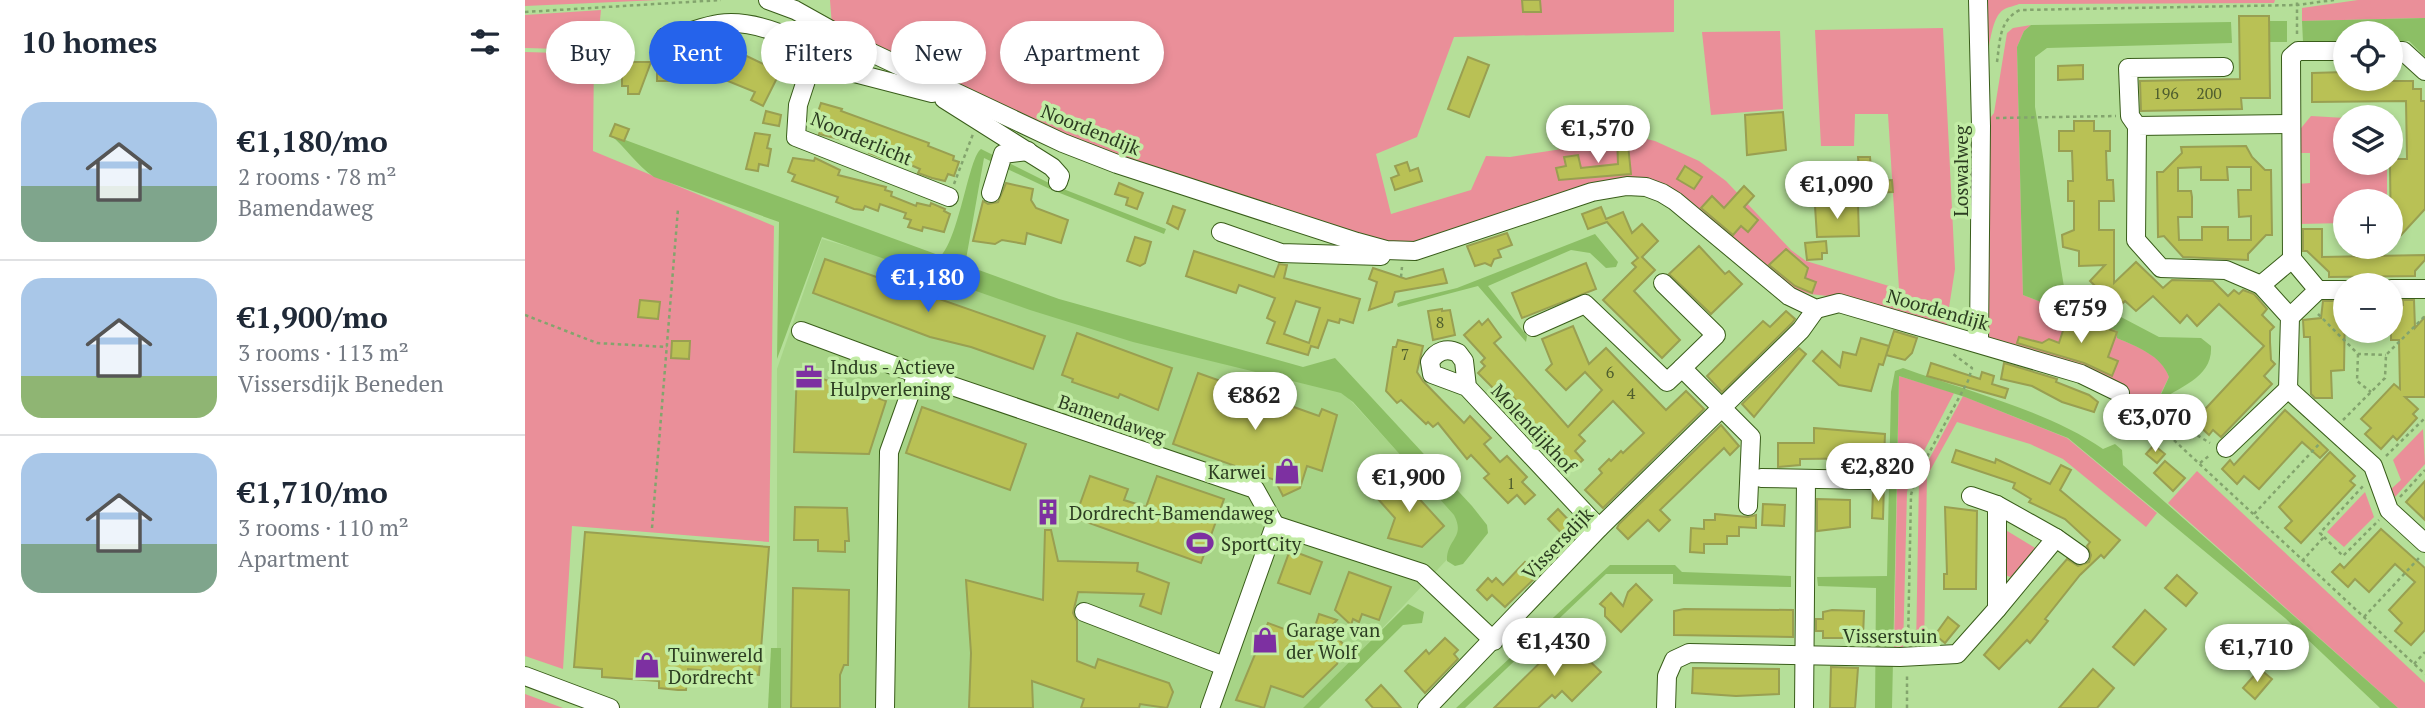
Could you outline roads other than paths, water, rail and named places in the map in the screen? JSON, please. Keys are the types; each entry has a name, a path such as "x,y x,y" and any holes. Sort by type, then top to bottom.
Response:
{"street":[{"name":"Noordendijk","path":"768,0 787,21"},
{"name":"Loswalweg","path":"1978,0 1984,122 1979,341"},
{"path":"2311,296 2292,258 2291,57 2298,51 2333,51"},
{"path":"2403,51 2425,71"},
{"name":"Noordendijk","path":"877,63 933,88 980,119 1060,176 1058,183"},
{"path":"2224,67 2128,68 2133,121 2136,240 2161,268 2225,270 2261,285 2290,317"},
{"path":"877,76 933,88"},
{"name":"Noorderlicht","path":"805,84 798,105 796,137 949,197"},
{"name":"Noordendijk","path":"980,119 1063,143 1117,164 1386,250 1405,261"},
{"path":"2133,121 2290,124"},
{"path":"991,193 1000,161 1028,151"},
{"name":"Noordendijk","path":"1221,232 1281,253 1405,261 1592,192 1610,187 1646,187 1675,201 1789,296 1816,309 1839,303 1979,341 2096,379 2126,397"},
{"path":"2261,285 2292,258"},
{"path":"1533,327 1585,304 1667,382 1716,335 1663,283"},
{"path":"2403,289 2425,289"},
{"path":"2226,448 2288,389 2290,317 2311,296 2333,292"},
{"name":"Vissersdijk","path":"1427,708 1494,641 1599,528 1801,330 1816,309"},
{"name":"Bamendaweg","path":"801,331 917,374 1255,489 1275,525"},
{"path":"1682,368 1751,438 1748,506"},
{"path":"885,708 889,453 917,374"},
{"name":"Molendijkhof","path":"1467,387 1599,528"},
{"path":"2288,389 2333,429 2374,471 2389,510 2425,543"},
{"path":"1761,478 1873,480"},
{"path":"1804,708 1806,479"},
{"path":"1971,496 1997,505 2056,538 2080,555"},
{"path":"1997,505 1997,609"},
{"path":"1210,708 1275,525 1422,573 1494,641"},
{"name":"Visserstuin","path":"1666,708 1667,676 1674,660 1689,653 1904,657 1957,654 2056,538"},
{"path":"1084,612 1224,666"},
{"path":"525,676 610,708"}],"place":[{"name":"Indus - Actieve Hulpverlening","path":"809,377"},
{"name":"Karwei","path":"1287,471"},
{"name":"Dordrecht-Bamendaweg","path":"1048,512"},
{"name":"SportCity","path":"1200,543"},
{"name":"Garage van der Wolf","path":"1265,640"},
{"name":"Tuinwereld Dordrecht","path":"647,665"}]}
